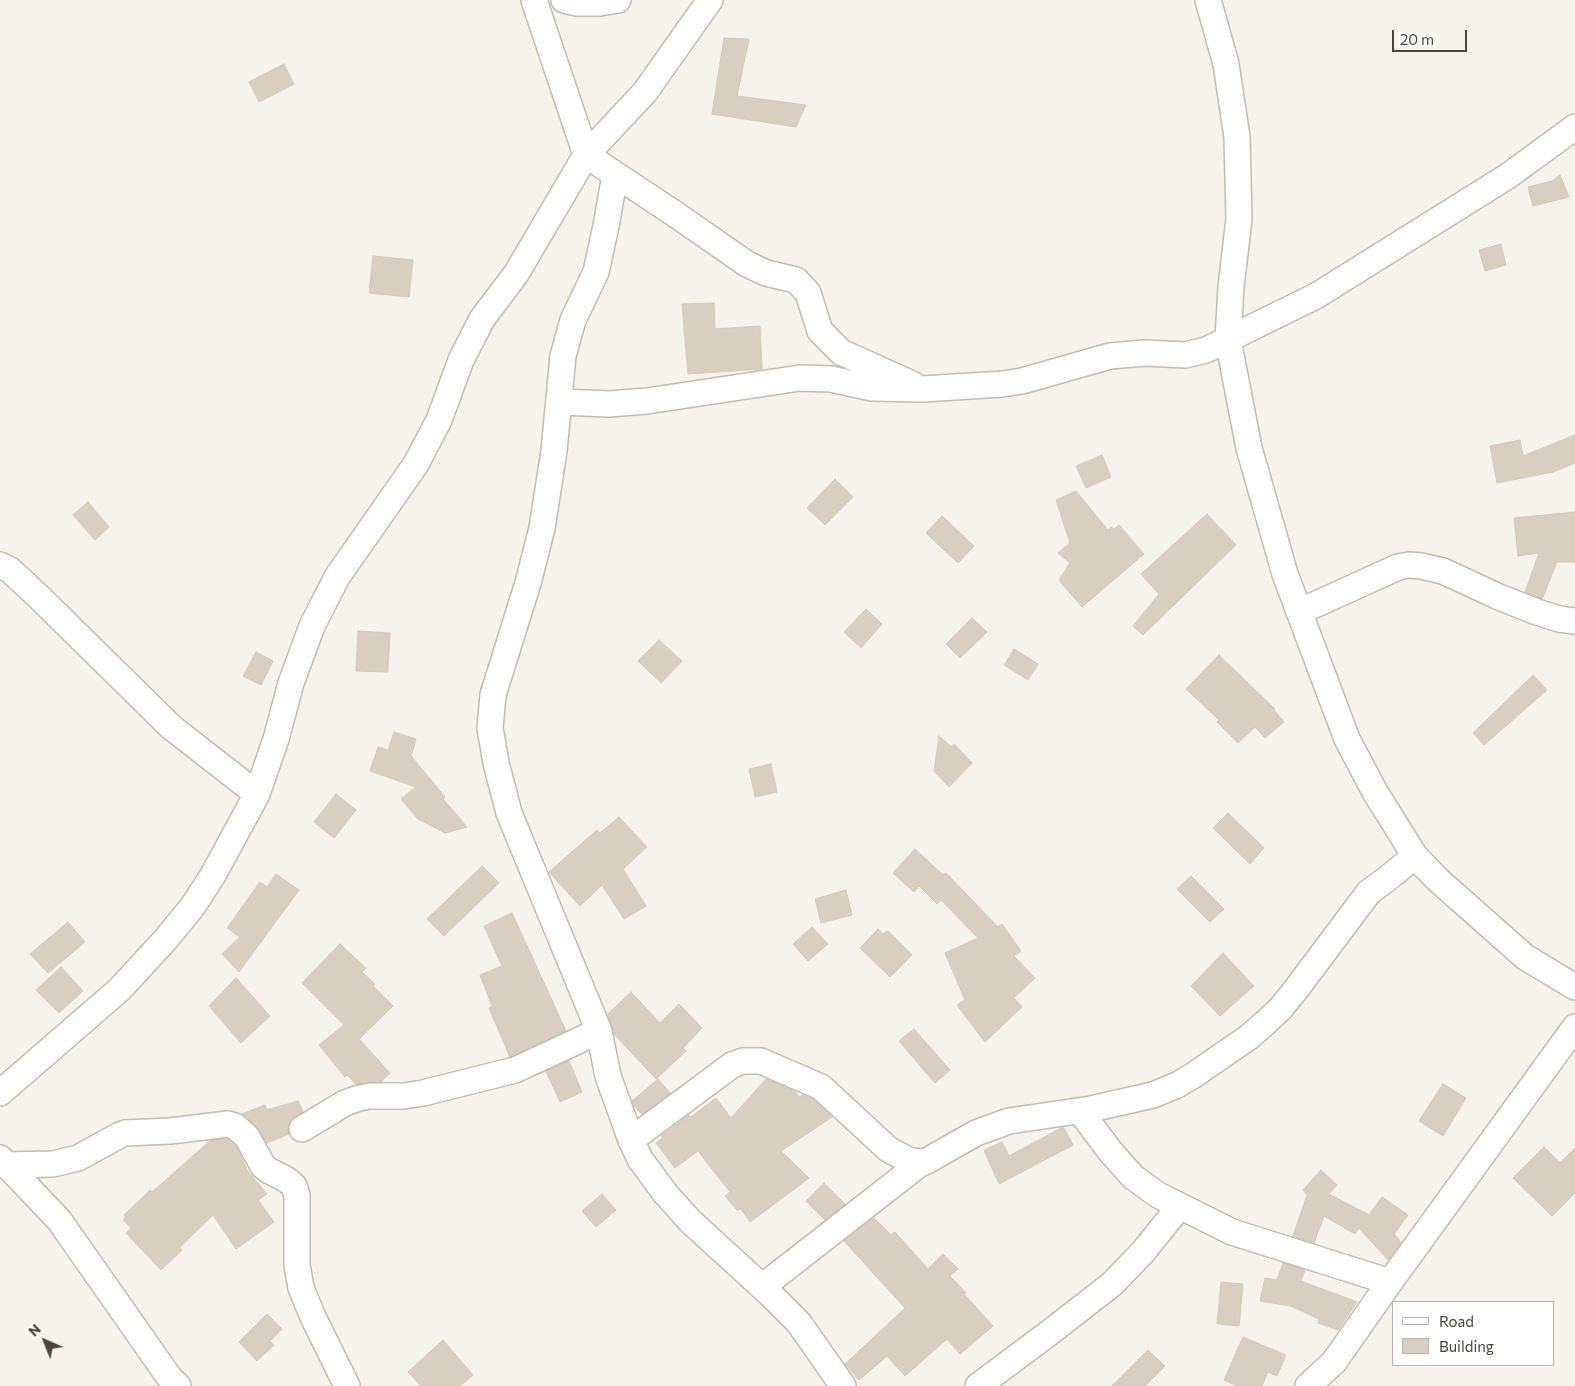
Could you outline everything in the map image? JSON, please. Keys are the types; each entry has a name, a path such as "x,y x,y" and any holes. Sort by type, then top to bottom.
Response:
{"street":[{"path":"534,0 586,155 747,264 766,273 789,278 802,285 808,293 820,331 841,352 923,389"},
{"path":"564,0 577,3 618,0"},
{"path":"3,1083 120,989 166,938 198,898 257,794 276,738 291,683 312,626 337,577 416,464 439,420 461,360 482,319 516,274 586,155 645,92 710,0"},
{"path":"1208,0 1226,64 1237,137 1239,219 1231,287 1228,340 1249,448 1284,574 1347,739 1374,792 1415,856 1437,879 1525,957 1575,987"},
{"path":"560,402 609,404 647,401 800,378 831,379 872,388 923,389 1002,384 1022,381 1110,356 1130,353 1185,355 1206,350 1316,296 1508,176 1575,127"},
{"path":"615,175 596,272 573,320 563,356 560,402 542,528 528,583 493,695 490,728 496,764 509,813 599,1031 608,1076 630,1140 640,1159 666,1194 690,1221 799,1323 843,1386"},
{"path":"0,565 10,570 38,596 171,727 257,794"},
{"path":"1299,612 1398,567 1409,565 1442,571 1537,612 1575,622"},
{"path":"630,1140 732,1065 754,1060 761,1061 821,1087 888,1149 910,1161 925,1162 976,1133 1009,1121 1091,1110 1153,1095 1177,1085 1194,1075 1248,1037 1281,1008 1369,892 1387,880 1415,856"},
{"path":"1308,1386 1334,1362 1575,1027"},
{"path":"302,1129 358,1098 404,1096 423,1093 515,1070 599,1031"},
{"path":"1080,1110 1110,1151 1133,1177 1158,1196 1232,1232 1390,1282"},
{"path":"3,1161 53,1164 78,1158 125,1133 170,1131 228,1124 235,1126 247,1137 263,1166 294,1186 297,1196 297,1264 301,1288 312,1317 347,1386"},
{"path":"3,1161 59,1220 169,1377 178,1386"},
{"path":"762,1287 922,1162"},
{"path":"978,1386 1112,1284 1142,1252 1179,1207"}],"building":[{"path":"724,38 749,39 737,96 806,105 796,127 712,114"},
{"path":"284,64 294,84 259,102 249,82"},
{"path":"1560,175 1569,197 1533,206 1528,187 1552,181"},
{"path":"1501,244 1506,265 1485,271 1479,250"},
{"path":"373,256 413,260 409,297 369,293"},
{"path":"714,303 715,329 760,326 762,369 688,374 682,304"},
{"path":"1575,435 1575,463 1553,472 1497,483 1490,446 1520,440 1523,456"},
{"path":"1102,455 1111,477 1086,488 1076,466"},
{"path":"835,479 853,497 825,525 807,508"},
{"path":"1076,491 1108,530 1111,527 1114,529 1119,525 1144,554 1082,607 1059,580 1070,563 1058,553 1070,543 1056,500"},
{"path":"88,502 109,527 95,540 73,515"},
{"path":"1575,512 1575,562 1557,562 1542,599 1525,592 1539,553 1518,556 1514,518"},
{"path":"1207,514 1236,545 1143,635 1133,626 1159,594 1141,574"},
{"path":"942,516 974,546 958,563 926,533"},
{"path":"866,609 882,624 861,648 844,632"},
{"path":"972,618 987,632 960,658 946,644"},
{"path":"358,631 390,633 388,672 356,671"},
{"path":"659,640 682,661 661,683 638,661"},
{"path":"1014,649 1038,664 1028,680 1004,665"},
{"path":"256,652 273,661 261,685 243,676"},
{"path":"1219,655 1275,709 1284,722 1265,738 1255,727 1238,743 1217,722 1219,720 1186,689"},
{"path":"1533,675 1547,690 1484,745 1473,733"},
{"path":"394,732 416,739 411,756 445,797 443,799 467,827 445,833 418,819 401,799 416,787 370,771 378,747 388,750"},
{"path":"939,736 952,747 954,744 972,763 949,787 934,771"},
{"path":"771,764 777,792 755,797 749,769"},
{"path":"336,794 356,810 334,838 314,822"},
{"path":"1228,813 1264,848 1250,864 1213,828"},
{"path":"619,817 647,847 623,869 646,906 624,919 602,885 580,906 549,872 597,830 600,833"},
{"path":"915,849 943,875 946,873 998,927 1002,924 1021,951 1014,956 1035,978 1014,998 1022,1007 985,1042 957,1005 965,1000 945,953 978,938 941,900 937,904 919,886 914,892 893,873"},
{"path":"482,866 499,883 444,936 427,919"},
{"path":"276,874 299,890 239,972 222,954 240,937 227,928 260,882 267,887"},
{"path":"1191,876 1224,909 1210,922 1177,889"},
{"path":"846,890 852,915 821,923 815,899"},
{"path":"512,913 566,1031 510,1057 489,1008 492,1006 480,975 502,966 484,926"},
{"path":"68,922 85,942 48,973 30,954"},
{"path":"812,927 828,944 808,961 793,944"},
{"path":"878,929 883,934 888,931 912,955 890,977 860,948"},
{"path":"340,944 366,968 362,972 375,984 373,986 393,1006 359,1039 390,1073 381,1082 356,1084 347,1075 345,1077 319,1045 344,1025 302,983"},
{"path":"1223,953 1254,986 1220,1016 1191,986"},
{"path":"61,967 83,991 59,1013 36,990"},
{"path":"236,978 270,1016 241,1043 209,1006"},
{"path":"631,992 660,1023 679,1004 702,1028 683,1048 686,1051 656,1079 614,1034 608,1014"},
{"path":"914,1029 950,1070 935,1083 899,1041"},
{"path":"569,1061 582,1092 560,1102 546,1071"},
{"path":"658,1079 670,1093 642,1114 632,1101"},
{"path":"766,1079 794,1091 800,1097 802,1095 813,1099 832,1117 781,1151 809,1178 750,1222 741,1209 737,1210 725,1196 730,1192 698,1151 675,1168 656,1143 663,1138 661,1136 689,1115 691,1117 716,1098 731,1118"},
{"path":"1443,1084 1466,1098 1443,1136 1419,1121"},
{"path":"298,1101 303,1112 290,1122 289,1134 267,1143 257,1127 242,1114 265,1105 267,1110"},
{"path":"1064,1128 1073,1145 999,1184 984,1150 1002,1142 1009,1156"},
{"path":"228,1139 236,1146 247,1170 267,1194 258,1200 274,1222 236,1249 213,1215 179,1248 182,1250 161,1270 126,1233 131,1228 123,1220 126,1217 124,1215 150,1190 152,1192 211,1140"},
{"path":"1544,1147 1560,1163 1575,1148 1575,1193 1552,1216 1513,1178"},
{"path":"1321,1170 1337,1185 1329,1194 1369,1215 1382,1197 1408,1215 1394,1234 1401,1242 1388,1260 1359,1228 1355,1234 1324,1216 1314,1243 1293,1236 1307,1195 1303,1190"},
{"path":"824,1183 845,1204 825,1220 806,1201"},
{"path":"602,1194 616,1210 596,1227 582,1211"},
{"path":"874,1218 891,1235 895,1232 928,1269 943,1254 958,1269 950,1276 993,1326 960,1354 947,1339 905,1376 887,1356 859,1380 845,1364 905,1308 844,1241"},
{"path":"1283,1263 1305,1270 1301,1281 1357,1302 1338,1330 1318,1323 1319,1319 1291,1306 1260,1301 1265,1278 1277,1280"},
{"path":"1221,1282 1243,1284 1239,1326 1217,1324"},
{"path":"267,1314 282,1329 270,1341 274,1345 257,1361 239,1342"},
{"path":"1243,1337 1286,1355 1277,1376 1268,1372 1262,1386 1238,1386 1224,1380"},
{"path":"443,1340 473,1375 460,1386 421,1386 408,1372"},
{"path":"1148,1350 1165,1366 1145,1386 1112,1386"}]}
